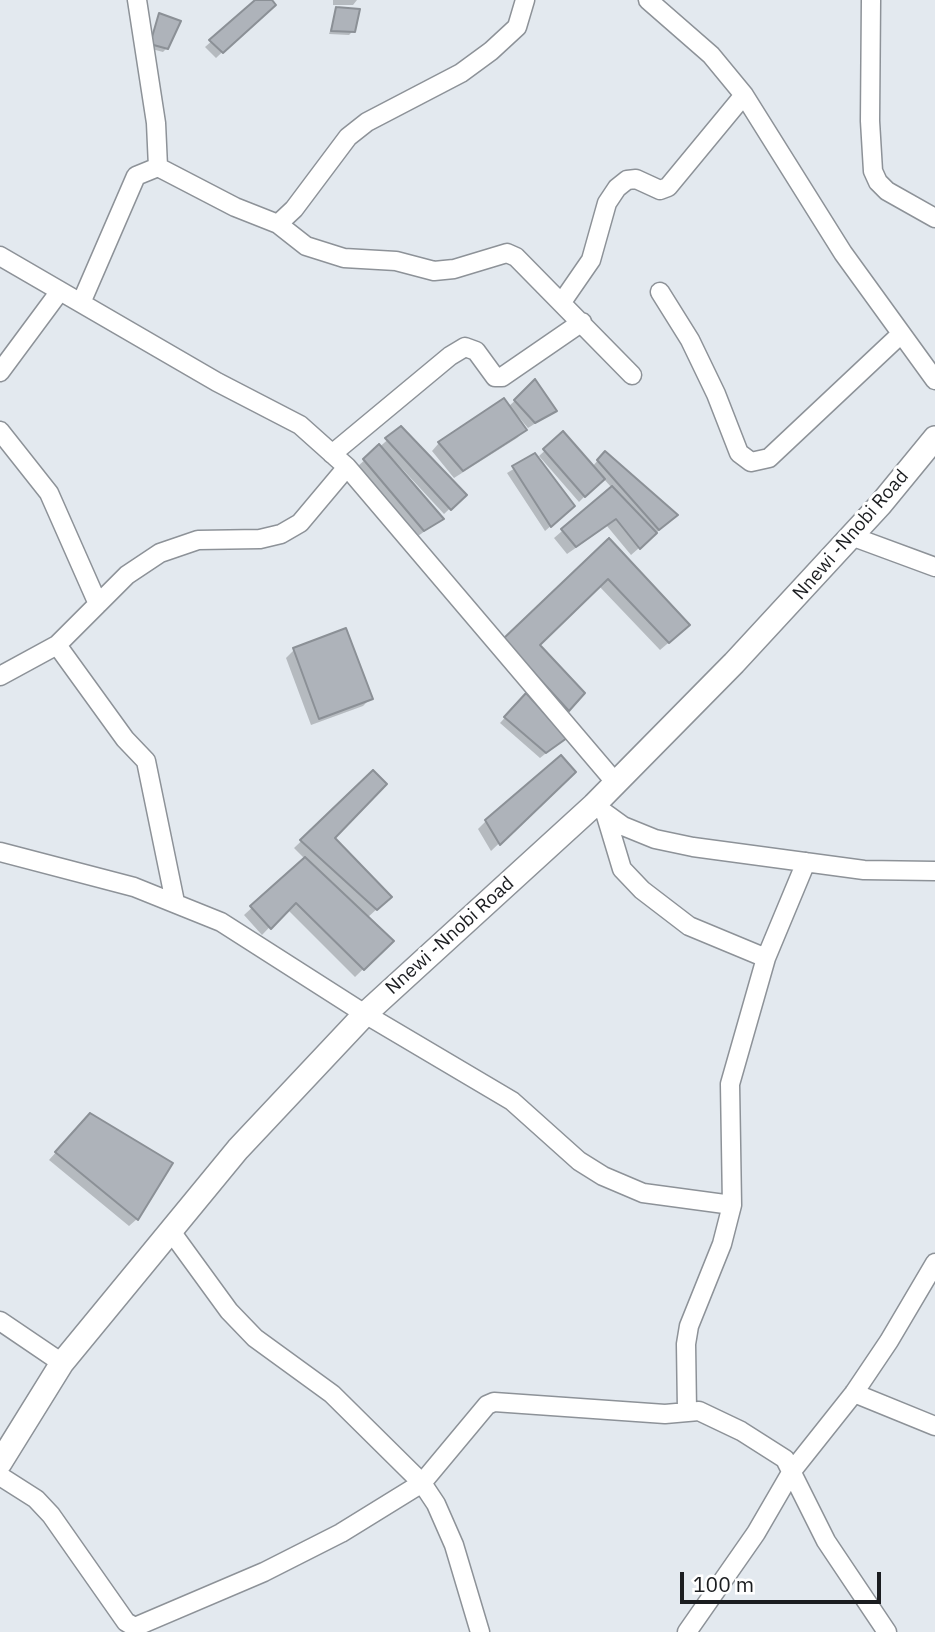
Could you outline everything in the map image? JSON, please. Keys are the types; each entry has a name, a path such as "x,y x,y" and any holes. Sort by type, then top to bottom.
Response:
{"main road":[{"name":"Nnewi -Nnobi Road","path":"0,1463 62,1363 239,1149 365,1014 600,811 615,782 769,626 935,438"}],"street":[{"path":"137,0 156,123 158,167"},
{"path":"278,224 295,209 348,137 367,122 461,73 491,51 517,27 525,0"},
{"path":"871,0 870,121 873,172 887,191 935,218"},
{"path":"654,2 711,55 744,95 824,224 935,380"},
{"path":"562,302 591,260 607,203 617,188 627,180 636,179 660,190 668,187 744,95"},
{"path":"81,303 136,176 158,167 235,207 278,224 306,246 344,258 396,261 433,271 454,269 507,253 516,257 632,375"},
{"path":"0,256 300,425 347,467 615,782"},
{"path":"0,372 60,291"},
{"path":"660,292 690,340 716,394 739,453 751,462 769,458 901,334"},
{"path":"332,454 450,356 465,347 477,351 495,377 502,377 582,322"},
{"path":"0,431 50,493 98,604"},
{"path":"0,676 57,645 127,575 160,553 198,540 260,539 281,534 300,523 347,467"},
{"path":"851,536 935,567"},
{"path":"57,645 125,739 146,761 175,902"},
{"path":"600,811 623,826 655,838 693,847 864,870 935,871"},
{"path":"600,811 622,869 642,890 689,926 766,958"},
{"path":"0,852 134,887 221,922 365,1014 512,1101 579,1161 603,1176 643,1193 732,1205"},
{"path":"687,1410 686,1344 689,1326 722,1244 732,1205 730,1084 766,958 806,862"},
{"path":"170,1230 229,1311 255,1338 332,1394 422,1483 436,1504 454,1545 480,1632"},
{"path":"687,1632 756,1533 792,1471 854,1393 935,1263"},
{"path":"0,1321 62,1363"},
{"path":"854,1393 935,1426"},
{"path":"0,1476 36,1499 51,1515 127,1622 135,1627 264,1572 341,1533 422,1483 487,1405 494,1402 665,1414 699,1410 741,1431 785,1459 826,1541 887,1632"}],"building":[{"path":"255,0 272,0 276,5 223,53 209,40"},
{"path":"336,7 360,9 355,32 331,31"},
{"path":"159,13 181,21 168,49 150,44"},
{"path":"535,379 557,411 535,423 514,400"},
{"path":"504,398 527,430 463,471 438,442"},
{"path":"401,426 467,495 451,510 385,438"},
{"path":"563,431 605,479 585,497 543,449"},
{"path":"379,444 444,519 424,531 363,459"},
{"path":"605,451 678,515 659,530 597,460"},
{"path":"535,453 575,506 551,527 512,466"},
{"path":"612,486 657,533 640,549 616,519 576,547 561,529"},
{"path":"609,538 690,625 669,643 608,579 540,645 585,693 569,711 503,639"},
{"path":"346,628 373,699 319,719 293,648"},
{"path":"526,693 567,738 546,753 504,717"},
{"path":"561,755 576,772 500,845 485,820"},
{"path":"373,770 387,784 335,838 392,897 377,910 300,840"},
{"path":"305,857 394,941 364,970 296,903 271,929 250,906"},
{"path":"90,1113 173,1163 138,1220 55,1152"}]}
